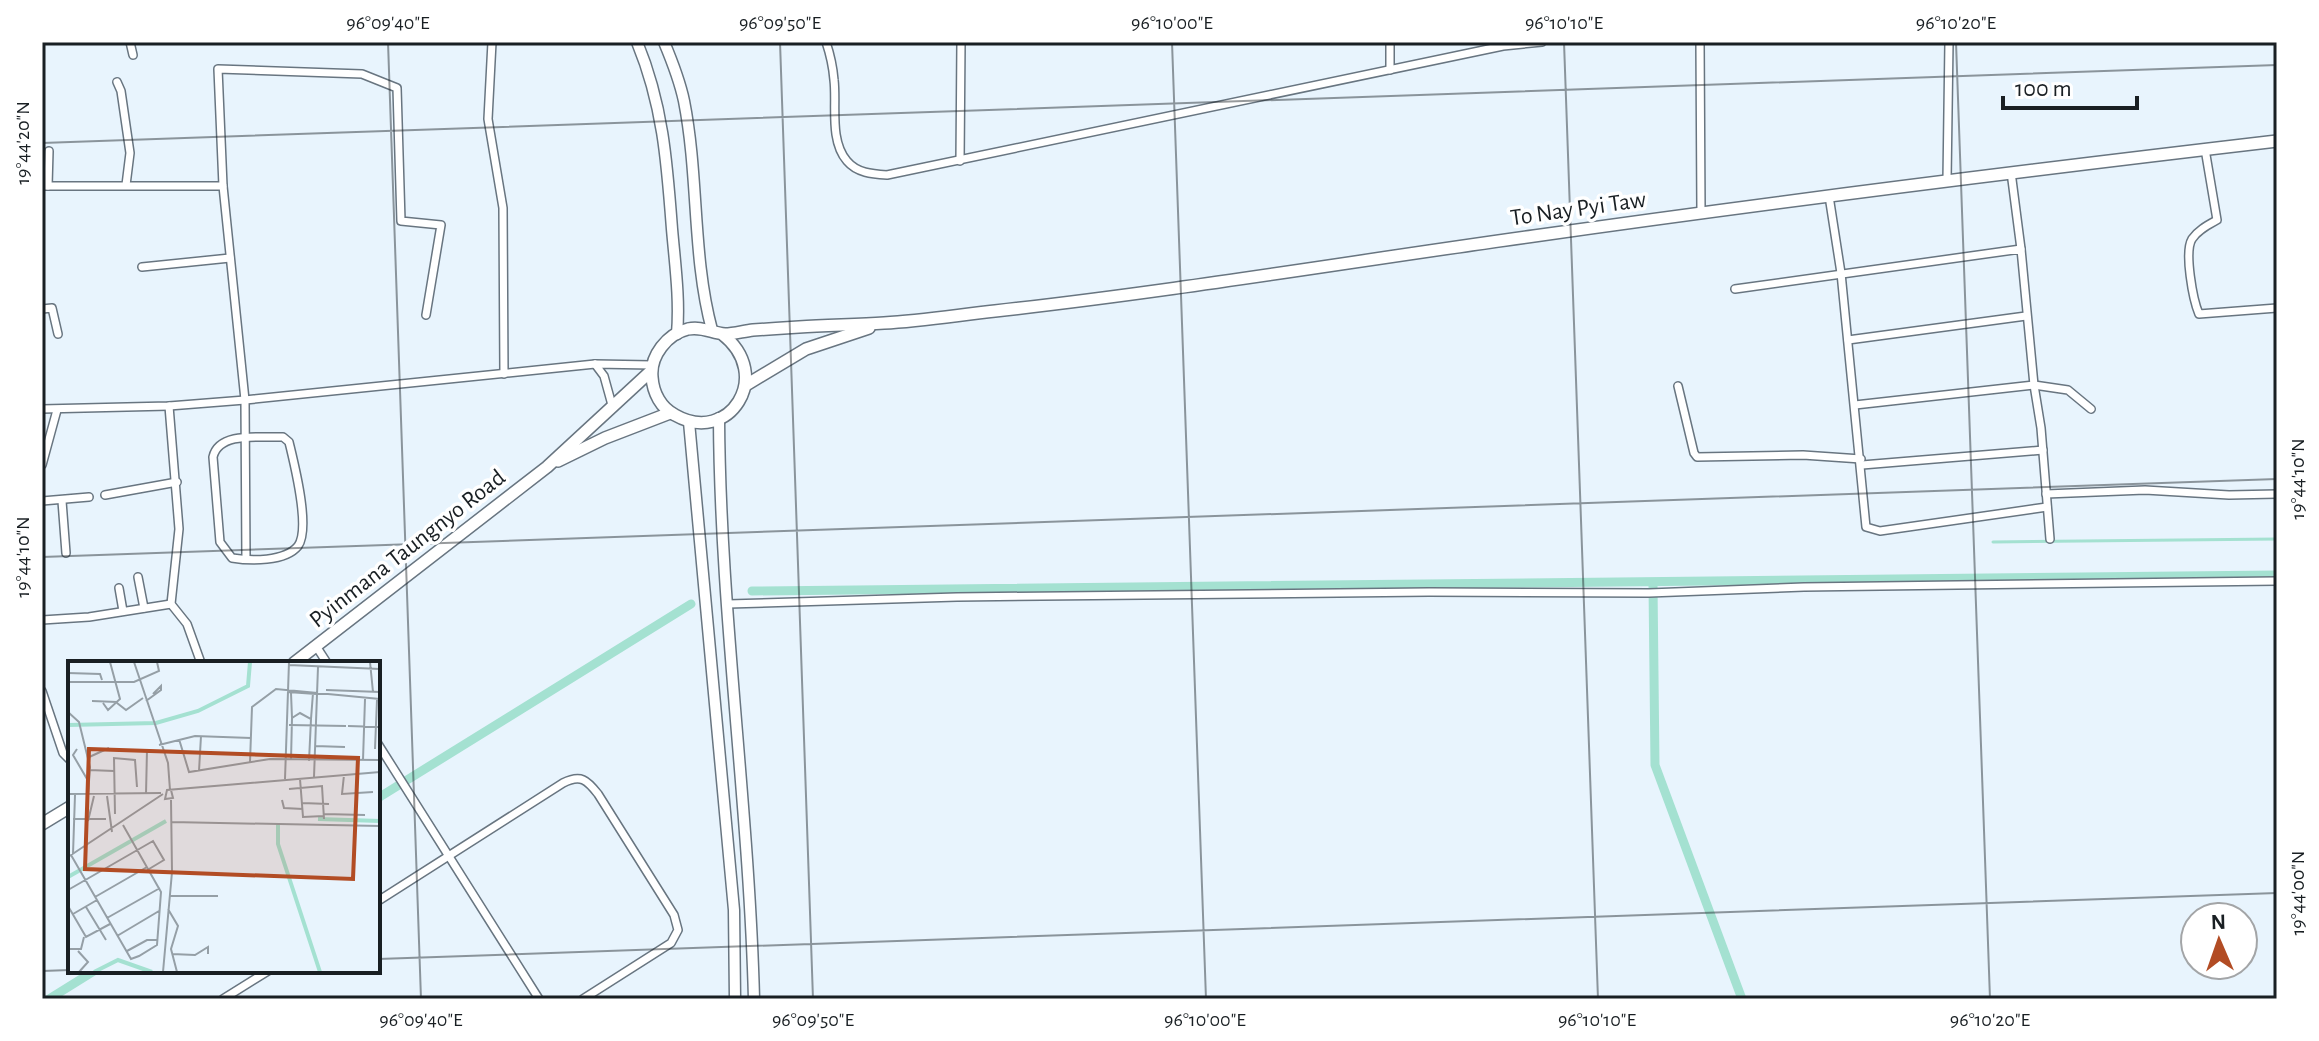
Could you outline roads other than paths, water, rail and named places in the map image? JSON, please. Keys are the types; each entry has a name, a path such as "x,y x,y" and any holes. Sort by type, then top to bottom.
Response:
{"main road":[{"path":"637,42 659,104 666,154 679,307 677,334"},
{"path":"664,42 684,99 704,301 717,332 734,343 742,356 746,385 737,405 719,418 707,422 689,422 670,413 660,402 653,388 652,368 660,348 688,329 717,332 885,323"},
{"name":"To Nay Pyi Taw","path":"885,323 1040,306 1701,212 2277,141"},
{"path":"746,385 806,349 885,323"},
{"path":"547,467 652,368"},
{"path":"547,467 605,438 670,413"},
{"path":"719,418 720,489 754,999"},
{"path":"689,422 734,910 735,999"},
{"name":"Pyinmana Taungnyo Road","path":"297,661 547,467"},
{"path":"42,824 68,808"}],"street":[{"path":"130,42 133,55"},
{"path":"492,42 488,119 503,208 504,374"},
{"path":"826,42 834,80 838,142 845,159 855,168 870,174 887,175 1503,46 1542,42"},
{"path":"960,161 961,42"},
{"path":"1390,42 1390,70"},
{"path":"1700,42 1701,212"},
{"path":"1947,180 1949,42"},
{"path":"246,559 245,400 223,186 218,69 362,74 397,88 401,221 441,225 426,315"},
{"path":"117,82 130,153 126,185"},
{"path":"2205,149 2217,220 2200,230 2190,242 2189,258 2199,314 2277,308"},
{"path":"49,151 45,186 223,186"},
{"path":"2011,172 2043,450 2050,539"},
{"path":"1829,196 1841,273 1865,524 1872,531 2047,507"},
{"path":"1735,289 2021,249"},
{"path":"142,267 230,258"},
{"path":"42,309 52,308 58,334"},
{"path":"1848,340 2026,316"},
{"path":"595,364 604,376 612,405"},
{"path":"42,409 169,406 245,400 595,364 652,368"},
{"path":"1855,405 2034,385 2068,390 2091,409"},
{"path":"1678,386 1694,453 1699,458 1803,455 1861,462 2043,450"},
{"path":"169,406 179,529 171,604 187,624 200,661"},
{"path":"42,465 57,410"},
{"path":"283,437 289,442 303,527 298,545 280,556 246,559 229,556 220,542 213,457 217,445 222,442 283,437"},
{"path":"105,495 177,482"},
{"path":"2046,494 2145,490 2229,495 2277,494"},
{"path":"42,501 89,497"},
{"path":"62,501 66,553"},
{"path":"138,577 144,608"},
{"path":"728,604 973,597 1652,592 2277,581"},
{"path":"119,588 123,611"},
{"path":"42,620 171,604"},
{"path":"316,646 326,661"},
{"path":"42,691 44,707 68,758"},
{"path":"380,747 539,999"},
{"path":"380,900 563,783 576,778 586,780 674,915 678,930 671,943 583,999"},
{"path":"223,999 265,973"}],"waterway":[{"path":"1993,542 2277,539"},
{"path":"752,591 2277,575"},
{"path":"1653,585 1655,765 1742,999"},
{"path":"380,797 691,604"},
{"path":"49,999 91,973"}]}
